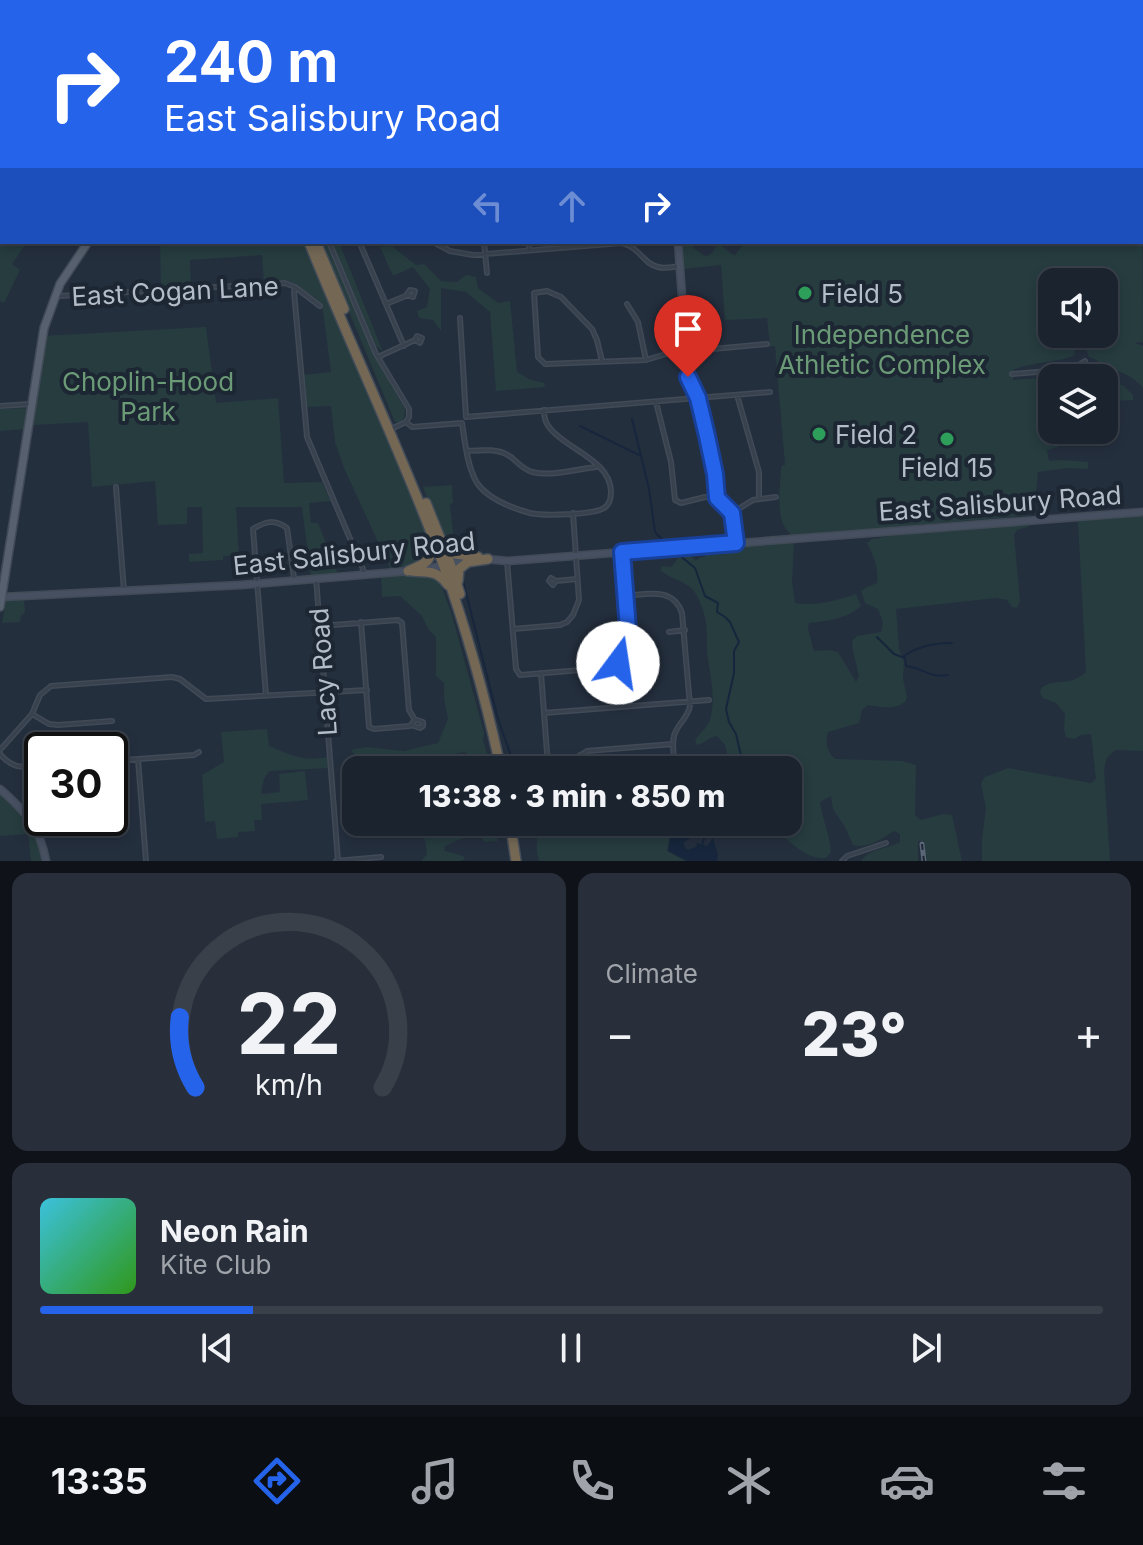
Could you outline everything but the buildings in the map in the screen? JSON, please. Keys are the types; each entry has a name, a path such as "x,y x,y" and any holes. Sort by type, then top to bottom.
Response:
{"highway":[{"path":"309,244 461,600 489,697 501,756"},
{"path":"317,244 441,541 451,589 500,756"},
{"path":"408,571 423,565 431,556 426,519"},
{"path":"441,541 452,553 483,558"},
{"path":"461,600 457,579 459,569 468,562 483,558"},
{"path":"408,571 440,575 451,589"},
{"path":"513,836 519,861"},
{"path":"517,836 519,861"}],"main road":[{"path":"0,607 43,331 55,295 87,244"}],"street":[{"path":"330,244 378,357 409,409 406,422 393,428"},
{"path":"361,244 404,346"},
{"path":"436,244 461,255 609,244"},
{"path":"484,244 487,273"},
{"path":"529,244 529,250"},
{"path":"625,244 635,248 655,266 679,266"},
{"path":"678,244 688,377 698,398 712,458 717,498 732,513 736,543"},
{"name":"East Cogan Lane","path":"55,295 285,283 295,287"},
{"path":"320,306 295,287 307,437 365,574"},
{"path":"602,361 592,329 561,297 547,291 533,295 538,357 541,363 547,365 646,360 669,353 767,344"},
{"path":"386,304 408,295"},
{"path":"627,304 638,322 646,360"},
{"path":"460,318 466,417 462,423 478,483 494,498 534,514 604,508 612,495 607,477 598,466 551,430 544,410"},
{"path":"378,357 415,340"},
{"path":"1012,374 1073,369 1085,361"},
{"path":"466,417 770,392"},
{"path":"737,395 759,472 759,498"},
{"path":"656,402 671,462 675,500 681,503 705,497 717,498"},
{"path":"0,406 31,404"},
{"path":"406,422 412,427 462,423"},
{"path":"467,451 500,452 535,473 598,466"},
{"path":"116,487 124,591"},
{"path":"732,513 753,500 776,497"},
{"name":"East Salisbury Road","path":"1,597 258,584 423,570 483,558 507,561 1143,512"},
{"path":"513,629 557,626 573,615 578,604 573,513"},
{"path":"266,696 253,529 274,521 287,528 294,580"},
{"path":"507,561 516,669 520,675 606,668 618,663 625,655 629,642 622,552"},
{"name":"Lacy Road","path":"316,578 338,861"},
{"path":"556,581 577,579"},
{"path":"625,596 660,594 675,600 681,609 690,702 689,712 676,731 674,756"},
{"path":"320,626 361,622 399,620 402,623 409,710 414,719 423,722 423,726 374,729 369,725 361,622"},
{"path":"669,632 685,630"},
{"path":"625,655 643,664"},
{"path":"541,673 548,756"},
{"path":"24,767 8,763 0,752 32,714 40,695 51,686 172,677 180,679 206,699 367,690"},
{"path":"544,713 709,700"},
{"path":"32,714 49,724 58,725 112,721"},
{"path":"412,725 414,719"},
{"path":"579,756 587,751 673,744"},
{"path":"128,760 194,755 199,752"},
{"path":"138,759 146,861"},
{"path":"0,789 28,816 42,842 46,861"},
{"path":"842,861 847,856 886,843"},
{"path":"338,861 381,857"}],"green space":[{"path":"0,244 26,244 12,264 20,270 4,303 0,301"},
{"path":"160,244 304,244 411,492 426,533 429,556 415,565 390,568 344,468 335,442 331,406 306,407 303,375 331,372 319,301 292,282 264,282 262,255 190,260 191,287 161,289"},
{"path":"321,244 328,244 375,357 405,409 404,418 395,422"},
{"path":"332,244 341,244 383,352 376,346"},
{"name":"Independence Athletic Complex","path":"681,244 689,244 705,256 720,244 735,255 743,244 1143,244 1143,342 1135,343 1143,346 1143,388 1118,371 1118,364 1101,364 1089,357 1086,349 1074,350 1073,356 1013,370 1013,380 1038,378 1038,444 1057,444 1058,447 1047,450 1049,461 1088,462 1088,469 1038,472 1031,515 790,536 780,513 781,469 785,465 775,346 770,346 767,318 725,320 721,265 683,269"},
{"path":"392,246 416,265 424,264 441,281 457,282 466,275 476,277 478,288 498,303 510,301 517,372 544,383 545,387 496,391 490,312 466,292 441,288 441,331 433,320 419,318 417,311 427,307 430,289 413,267 393,276 380,247"},
{"name":"Choplin-Hood Park","path":"206,327 216,403 278,398 284,483 322,482 331,501 309,503 311,523 318,523 338,574 311,576 302,507 236,507 239,555 223,556 223,560 189,562 189,554 203,553 202,507 187,507 187,524 158,525 155,481 92,487 88,422 33,425 42,336"},
{"name":"Independence Athletic Complex","path":"1118,384 1133,395 1133,400 1118,401"},
{"path":"25,408 24,429 0,431 0,409"},
{"path":"452,485 453,503 450,504 455,551 445,542 423,487"},
{"path":"1143,516 1143,751 1115,750 1107,758 1104,769 1110,861 982,861 986,808 981,783 985,777 1008,768 1091,783 1096,779 1091,734 1074,739 1066,737 1065,714 1056,703 1043,698 1040,693 1041,688 1047,685 1074,680 1086,672 1078,521"},
{"path":"1029,521 1030,526 1017,530 1014,535 1020,601 1017,608 1007,600 996,598 896,609 899,649 904,662 905,702 892,707 868,705 862,710 859,723 828,732 827,747 835,759 902,761 916,765 915,815 921,820 943,814 952,815 962,861 927,861 924,841 918,841 918,861 861,861 874,851 900,842 900,834 894,831 869,844 853,845 833,809 831,796 820,802 831,852 826,858 810,855 783,836 802,836 802,756 727,756 725,745 717,736 697,745 695,741 708,724 712,709 705,619 692,589 660,570 662,566 671,567 680,556 690,555 696,561 705,557 704,549 794,542 792,582 795,603 826,602 856,594 861,606 836,619 809,623 808,629 814,651 838,652 856,682 859,676 852,641 857,636 881,632 883,622 878,609 865,603 861,591 877,583 875,563 867,543 872,539 937,529"},
{"path":"430,574 438,577 452,615 488,756 471,756 464,752 445,756 356,756 351,750 367,747 404,751 438,743 448,719 444,683 436,676 436,637 422,616 400,596 382,597 381,575"},
{"path":"24,599 25,612 20,622 2,623 6,601"},
{"path":"267,729 269,746 304,758 327,757 328,768 270,771 263,781 262,794 280,792 279,774 305,771 308,800 261,804 262,820 254,820 255,831 238,832 238,837 217,839 215,821 205,822 202,775 224,762 221,732"},
{"path":"0,793 24,819 24,834 0,836"},
{"path":"28,836 34,836 42,861 31,861"},
{"path":"422,836 476,836 444,847 445,851 463,856 465,859 461,861 421,861 427,854"},
{"path":"481,836 497,836 498,841 484,842"},
{"path":"536,836 670,836 667,851 686,861 539,861"}],"water":[{"path":"692,836 683,843 687,850 696,847 697,843 707,846 713,838 717,861 687,861 668,851 670,838"}],"waterway":[{"path":"632,419 641,456"},
{"path":"580,426 641,456 655,532 665,543"},
{"path":"678,554 695,568 705,596 718,603 717,612 730,622 739,642 734,651 734,673 726,709 741,756"},
{"path":"463,581 498,719 511,756"},
{"path":"877,637 894,654 905,658 906,666 935,675 948,675"},
{"path":"903,657 921,647 952,643"},
{"path":"702,845 705,836"}],"railway":[{"path":"922,844 924,861"}],"place":[{"name":"Field 5","path":"805,293"},
{"name":"Field 2","path":"819,434"},
{"name":"Field 15","path":"947,439"}],"route":[{"path":"618,663 623,659 629,642 622,552 736,543 732,513 717,498 715,474 698,398 688,377"}]}
